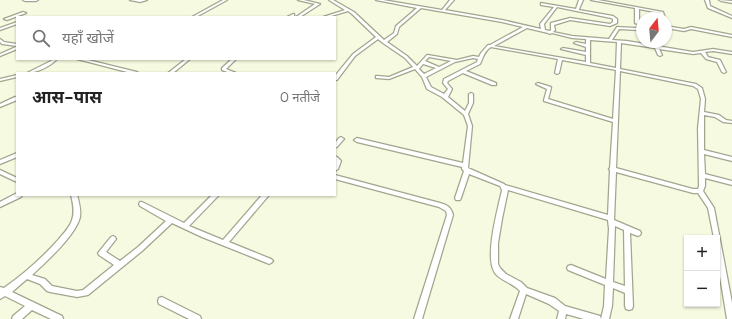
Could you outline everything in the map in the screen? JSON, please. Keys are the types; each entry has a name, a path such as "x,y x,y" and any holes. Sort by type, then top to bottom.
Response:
{"street":[{"path":"24,0 36,0"},
{"path":"132,0 140,2 144,0"},
{"path":"196,16 225,0"},
{"path":"300,0 323,5"},
{"path":"331,0 348,10 384,42 406,57 424,76 429,88 445,97 466,114 470,126 466,168 458,198"},
{"path":"378,0 400,2 420,7 506,22 550,33 636,44"},
{"path":"443,11 452,0"},
{"path":"578,10 581,0"},
{"path":"593,0 661,12"},
{"path":"707,0 709,7 731,16"},
{"path":"721,0 732,2"},
{"path":"299,16 317,4"},
{"path":"542,4 578,10 612,17 615,19 614,23 607,24 568,20 551,24 553,30 550,33"},
{"path":"543,31 542,24 556,6"},
{"path":"384,42 396,33 397,27 420,7"},
{"path":"328,16 348,10"},
{"path":"16,16 24,13"},
{"path":"6,20 16,16"},
{"path":"11,18 16,19"},
{"path":"506,22 512,18"},
{"path":"0,29 16,23"},
{"path":"445,97 450,89 446,81 479,64 484,51 489,46 526,27"},
{"path":"610,40 618,28 636,29"},
{"path":"672,28 684,30 689,28 732,36"},
{"path":"514,33 522,35"},
{"path":"336,78 354,55 378,37"},
{"path":"588,38 588,63"},
{"path":"0,40 3,43 16,45"},
{"path":"605,319 608,306 612,169 619,41"},
{"path":"576,43 588,46"},
{"path":"662,48 690,53 703,53 713,50 731,53 730,45"},
{"path":"489,46 588,63 697,86 703,99 701,151 702,186 700,191"},
{"path":"0,55 16,48"},
{"path":"657,48 660,55"},
{"path":"563,49 588,54"},
{"path":"703,53 707,58 719,61 724,72"},
{"path":"378,77 389,78 416,68 429,56 454,61 462,61 473,57 481,58"},
{"path":"557,73 560,58"},
{"path":"31,72 54,60"},
{"path":"83,60 132,72"},
{"path":"171,72 187,60"},
{"path":"231,72 223,69 233,60"},
{"path":"424,76 454,61"},
{"path":"423,62 439,68"},
{"path":"464,72 494,84"},
{"path":"0,80 16,76"},
{"path":"538,84 549,88 546,100 615,121"},
{"path":"466,114 471,103 471,94"},
{"path":"0,106 16,98"},
{"path":"702,113 717,116 725,121 732,122"},
{"path":"336,145 341,139"},
{"path":"357,140 466,168 504,187 611,219 638,233"},
{"path":"701,151 732,159"},
{"path":"0,162 16,155"},
{"path":"612,169 693,191 700,191"},
{"path":"0,172 16,180"},
{"path":"702,175 732,183"},
{"path":"336,177 440,205 450,211 418,319"},
{"path":"504,187 497,226 495,264 499,272 519,284 524,290 552,301 563,309 597,319"},
{"path":"700,191 707,201 714,216 717,235"},
{"path":"0,206 17,196"},
{"path":"2,293 26,276 41,262 72,227 77,214 74,196"},
{"path":"185,226 215,196"},
{"path":"225,242 265,196"},
{"path":"142,204 170,221 269,261"},
{"path":"26,276 42,281 50,289 80,294 89,290 120,265 170,221"},
{"path":"626,229 628,306"},
{"path":"113,239 101,253 120,265"},
{"path":"720,255 731,319"},
{"path":"571,268 628,291"},
{"path":"514,319 524,290"},
{"path":"2,293 32,305 59,319"},
{"path":"162,301 197,319"},
{"path":"16,319 32,305"},
{"path":"561,319 563,309"}]}
